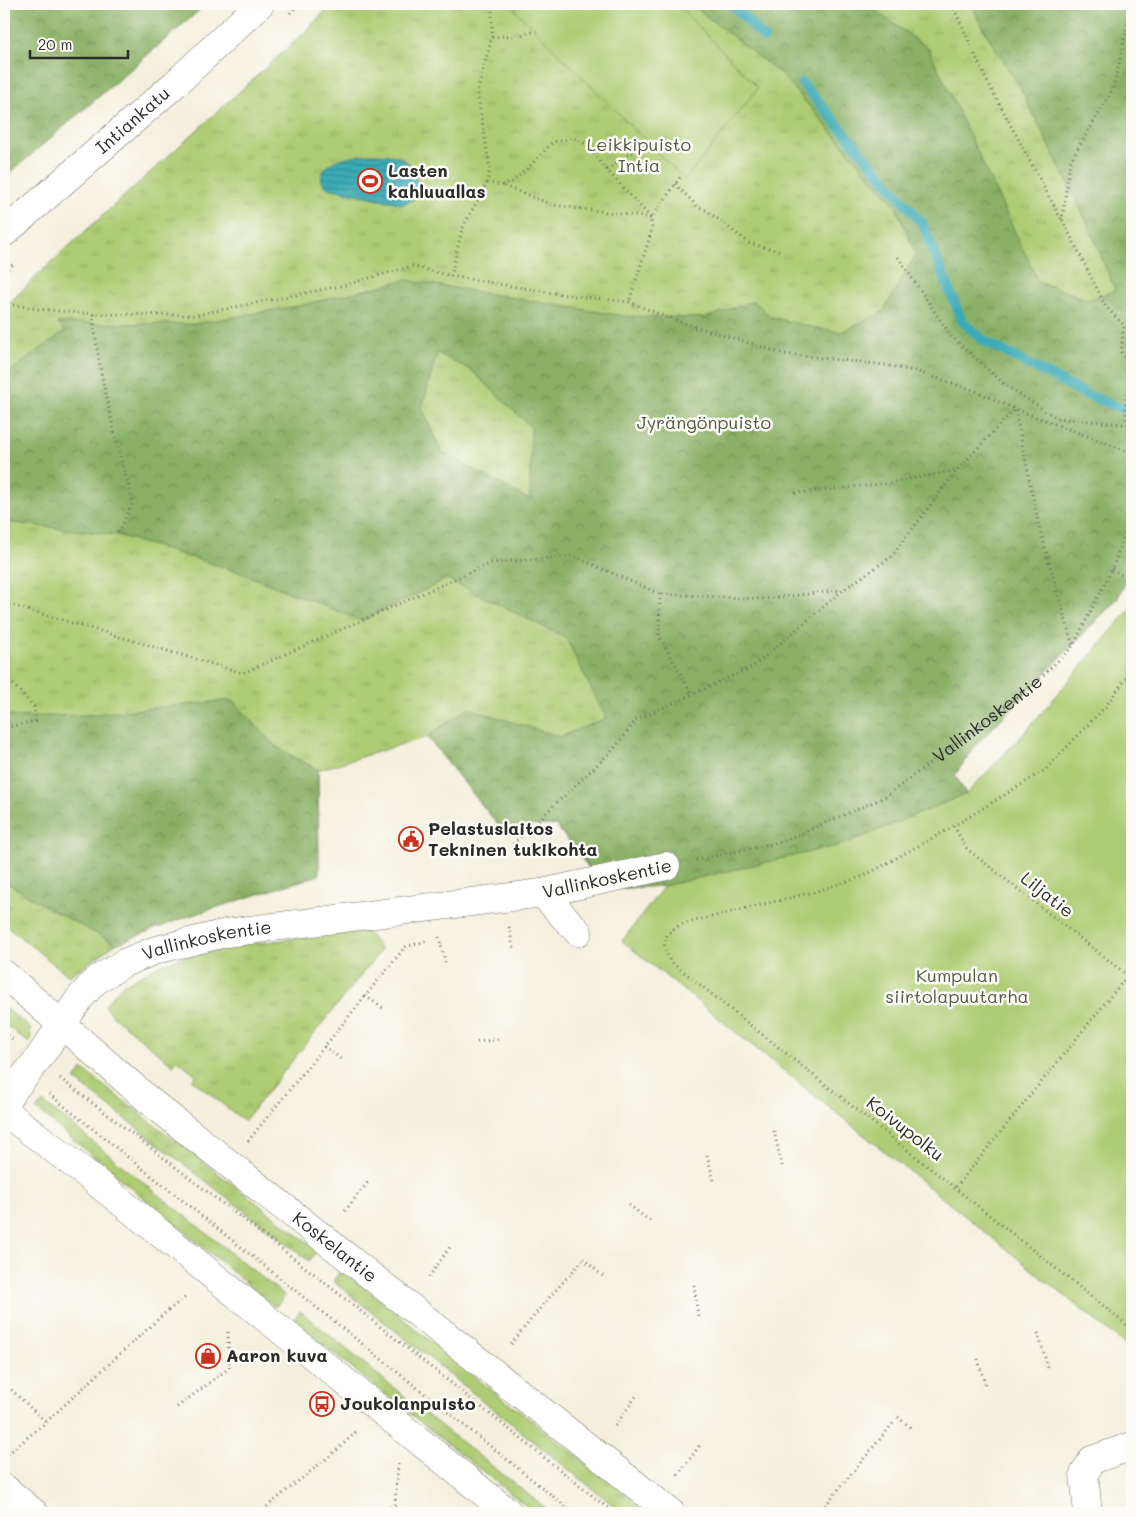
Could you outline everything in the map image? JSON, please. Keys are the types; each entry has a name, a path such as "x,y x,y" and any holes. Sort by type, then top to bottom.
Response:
{"main road":[{"name":"Intiankatu","path":"4,233 175,84 260,4"},
{"name":"Vallinkoskentie","path":"4,1102 32,1067 80,998 95,981 124,963 156,950 226,933 542,893 666,866"},
{"path":"542,893 578,932"},
{"name":"Koskelantie","path":"4,974 152,1103 671,1513"},
{"path":"4,1111 80,1169 509,1513"},
{"path":"1088,1513 1084,1474 1092,1460 1132,1446"},
{"path":"4,1488 34,1513"}],"path":[{"path":"451,276 462,229 486,183 490,168 477,92 492,37 492,4"},
{"path":"952,4 985,77 1062,219 1106,307 1124,325 1120,352 1132,373 1125,402 1126,423 1132,432"},
{"path":"1062,219 1070,162 1113,89 1128,23 1129,4"},
{"path":"492,37 520,35 537,31"},
{"path":"503,185 512,182 526,170 553,142 573,138 588,145 607,170 651,218 652,230 629,302"},
{"path":"607,170 647,142"},
{"path":"651,218 681,176"},
{"path":"486,183 503,185 553,205 651,218"},
{"path":"675,184 698,207 706,210 749,243 779,251"},
{"path":"898,257 951,336 1005,385 1057,418 1132,425"},
{"path":"4,300 10,304 38,309 93,314 196,314 345,285 412,266 451,276 566,296 629,302 677,321 785,354 886,364 915,371 973,390 1015,409 1132,453"},
{"path":"93,314 96,347 112,429 133,502 117,535"},
{"path":"512,844 614,748 636,720 754,666 843,590 891,557 957,470 1015,409"},
{"path":"1015,409 1039,527 1073,646"},
{"path":"795,492 890,483 957,470"},
{"name":"Vallinkoskentie","path":"666,866 782,842 885,797 1032,686 1073,646 1112,569 1132,514"},
{"path":"4,603 243,674 490,563 573,556 660,594 764,600 843,590"},
{"path":"1112,569 1132,582"},
{"path":"660,594 659,636 692,694"},
{"path":"954,826 1045,770 1106,706 1132,670"},
{"path":"4,680 13,684 34,707 36,721 4,728"},
{"name":"Koivupolku","path":"954,826 864,876 814,892 682,924 670,930 664,943 664,949 670,961 1132,1329"},
{"name":"Liljatie","path":"954,826 966,849 1132,979"},
{"path":"508,926 514,951"},
{"path":"230,1165 405,947 448,935"},
{"path":"439,937 446,965"},
{"path":"956,1187 1132,970"},
{"path":"365,996 382,1008"},
{"path":"4,1032 32,1067 299,1292 574,1513"},
{"path":"477,1042 499,1039"},
{"path":"324,1046 341,1060"},
{"path":"32,1067 57,1076 314,1274 614,1513"},
{"path":"774,1131 782,1166"},
{"path":"707,1156 714,1180"},
{"path":"346,1210 368,1182"},
{"path":"629,1205 650,1221"},
{"path":"429,1277 450,1247"},
{"path":"511,1344 582,1260 604,1277"},
{"path":"694,1285 698,1316"},
{"path":"4,1457 46,1422 166,1312 188,1296"},
{"path":"178,1407 229,1368 228,1329"},
{"path":"1038,1333 1049,1371"},
{"path":"978,1359 985,1385"},
{"path":"4,1383 46,1422"},
{"path":"615,1426 637,1395"},
{"path":"898,1417 912,1429"},
{"path":"819,1513 894,1422"},
{"path":"259,1513 337,1450 356,1432"},
{"path":"678,1476 700,1445"},
{"path":"382,1513 395,1504 398,1464"}],"green space":[{"path":"4,4 207,4 4,178"},
{"name":"Jyrängönpuisto","path":"332,4 1132,4 1132,569 1117,599 975,746 955,775 966,794 664,886 605,889 556,825 499,826 427,737 318,770 319,875 186,917 116,944 69,976 4,924 4,308 47,266 303,34"},
{"path":"521,4 677,4 758,88 685,180 515,10"},
{"path":"691,4 866,4 929,49 1038,281 1088,300 1115,290 1087,222 1020,87 982,27 972,4 1132,4 1132,569 1117,599 975,746 955,775 966,794 845,844 664,886 605,889 556,825 499,826 427,737 468,708 560,737 606,718 566,638 447,579 362,621 239,572 117,535 4,522 4,376 65,331 57,323 194,324 302,305 406,280 623,316 705,318 754,301 771,317 841,332 883,312 916,254 895,205 782,75","holes":["437,353 471,370 531,427 530,500 441,452 422,408"]},
{"name":"Kumpulan siirtolapuutarha","path":"1132,607 1132,1350 622,941 664,886 845,844 966,794 1021,737"},
{"path":"233,700 275,746 318,770 319,875 186,917 116,944 48,908 4,881 4,712 15,717 85,715"},
{"path":"366,930 381,950 244,1121 192,1080 196,1075 178,1060 173,1065 112,1015 105,1005 120,987 157,966 177,959 241,945"},
{"path":"4,1007 30,1028 31,1039 29,1043 4,1024"},
{"path":"82,1069 318,1250 309,1261 75,1080"},
{"path":"43,1102 285,1296 275,1307 36,1109"},
{"path":"342,1269 467,1371 651,1513 623,1513 333,1281"},
{"path":"300,1311 427,1415 552,1513 535,1513 293,1321"}],"water":[{"name":"Lasten kahluuallas","path":"368,154 385,154 401,158 411,166 417,182 413,200 403,204 328,188 323,183 322,174 330,164 342,158"}],"waterway":[{"path":"732,4 764,38"},
{"path":"802,83 922,223 962,321 984,341 1087,395 1132,412"}],"place":[{"name":"Lasten kahluuallas","path":"370,181"},
{"name":"Pelastuslaitos Tekninen tukikohta","path":"411,839"},
{"name":"Aaron kuva","path":"208,1356"},
{"name":"Joukolanpuisto","path":"322,1404"}],"park label":[{"name":"Leikkipuisto Intia","path":"639,155"}]}
